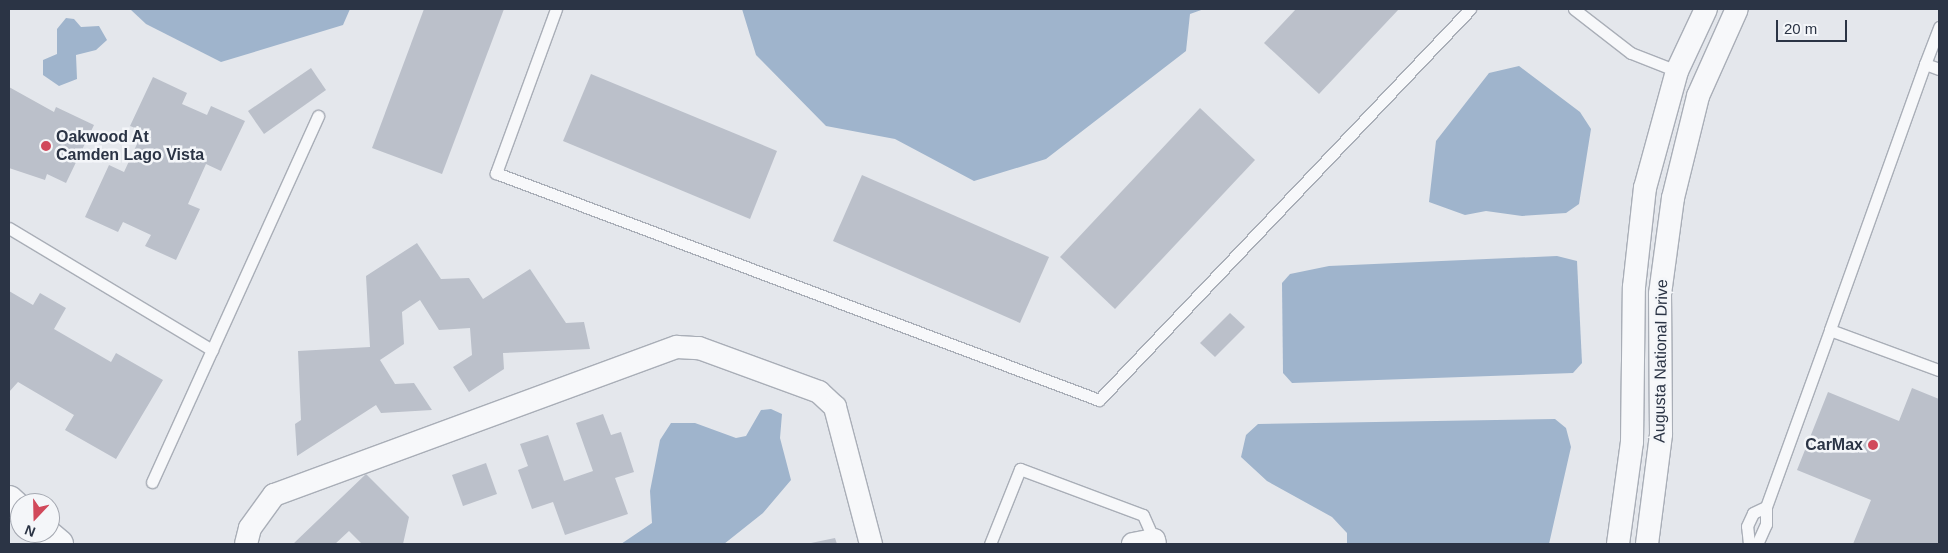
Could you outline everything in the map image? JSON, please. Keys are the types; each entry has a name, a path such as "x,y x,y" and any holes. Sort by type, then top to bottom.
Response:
{"street":[{"name":"Augusta National Drive","path":"1618,544 1632,442 1634,287 1645,188 1677,71 1706,9"},
{"name":"Augusta National Drive","path":"1647,544 1661,434 1660,294 1673,198 1698,96 1737,9"},
{"path":"246,544 250,528 274,495 677,347 699,348 819,392 835,407 871,544"}],"lane":[{"path":"556,9 496,173 1099,400 1470,9"},
{"path":"1574,9 1631,53 1677,71"},
{"path":"1757,544 1766,524 1766,507 1939,27"},
{"path":"1925,64 1939,70"},
{"path":"152,482 318,116"},
{"path":"9,228 212,350"},
{"path":"1830,330 1939,370"},
{"path":"990,544 1020,469 1143,515 1148,543"},
{"path":"1749,544 1748,526 1753,513 1766,507"}],"water":[{"path":"130,9 350,9 343,25 221,62 146,24"},
{"path":"742,9 1204,9 1190,14 1186,51 1046,159 974,181 895,139 826,126 756,55"},
{"path":"66,18 74,19 81,27 99,26 107,40 96,50 76,55 77,79 59,86 43,75 43,60 57,54 57,29"},
{"path":"1519,66 1580,112 1591,129 1579,204 1566,213 1522,216 1486,211 1465,215 1429,202 1436,141 1489,73"},
{"path":"1557,256 1577,261 1582,363 1573,373 1292,383 1283,373 1282,283 1290,274 1329,266"},
{"path":"771,409 782,414 780,438 791,480 763,513 724,544 621,544 652,523 650,491 660,440 671,423 695,423 736,438 746,436 761,410"},
{"path":"1555,419 1566,428 1571,447 1549,544 1347,544 1347,533 1332,517 1267,481 1241,457 1246,435 1258,424"}],"building":[{"path":"424,9 504,9 442,174 372,148"},
{"path":"1296,9 1399,9 1319,94 1264,43"},
{"path":"311,68 326,90 264,134 248,111"},
{"path":"591,74 777,151 750,219 563,141"},
{"path":"153,77 187,93 182,104 207,115 211,106 245,121 221,171 206,164 188,204 200,209 176,260 145,246 151,235 123,222 118,232 85,217 109,165 124,172 143,131 130,126"},
{"name":"Oakwood At Camden Lago Vista","path":"9,87 54,112 56,107 94,125 66,183 47,174 45,180 9,168"},
{"path":"1200,108 1255,160 1115,309 1060,257"},
{"path":"862,175 1049,257 1020,323 833,241"},
{"path":"417,243 441,279 469,278 483,299 530,269 566,323 584,322 590,349 503,353 504,369 469,392 453,367 472,355 470,328 439,330 420,300 402,312 404,344 380,360 395,384 414,383 432,410 381,413 376,405 297,456 295,424 301,420 298,351 370,347 366,276"},
{"path":"9,291 33,305 40,293 66,308 54,329 111,362 116,353 163,380 116,459 65,430 74,415 18,382 9,392"},
{"path":"1230,313 1245,327 1215,357 1200,343"},
{"name":"CarMax","path":"1912,388 1939,399 1939,544 1853,544 1871,500 1797,470 1828,392 1899,421"},
{"path":"603,414 611,435 621,432 634,472 615,478 628,514 565,535 553,502 532,509 518,470 528,466 520,444 548,435 564,481 593,471 576,423"},
{"path":"486,463 497,494 463,506 452,475"},
{"path":"366,474 409,517 403,544 362,544 349,531 335,544 293,544"},
{"path":"835,538 837,544 811,544 811,543"}],"place":[{"name":"Oakwood At Camden Lago Vista","path":"46,146"},
{"name":"CarMax","path":"1873,445"}]}
